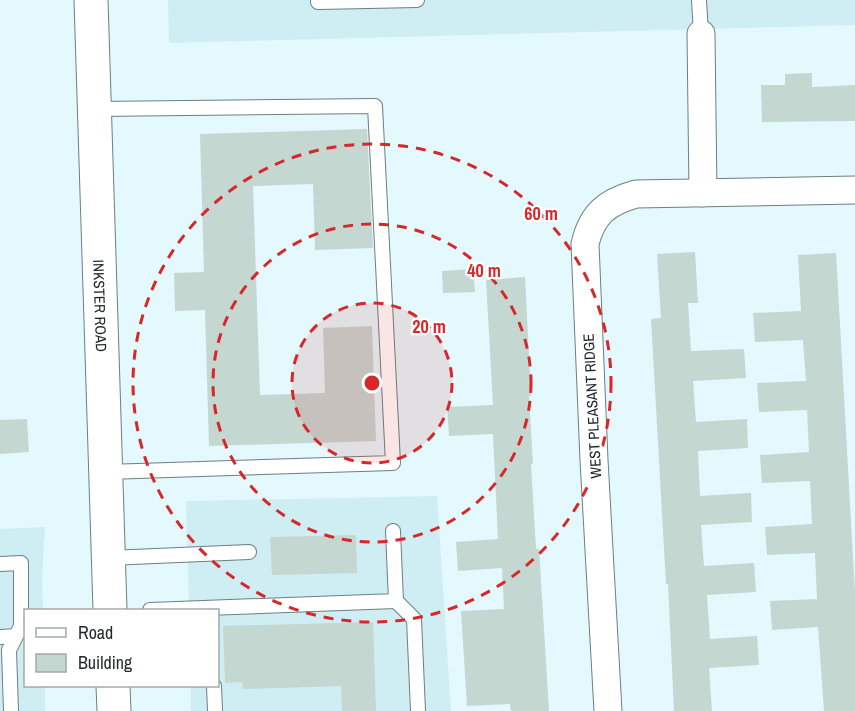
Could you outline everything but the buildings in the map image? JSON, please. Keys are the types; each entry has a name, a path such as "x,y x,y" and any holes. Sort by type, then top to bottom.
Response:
{"main road":[{"name":"INKSTER ROAD","path":"91,0 110,609"},
{"path":"113,687 114,711"}],"street":[{"path":"701,34 703,193"},
{"name":"WEST PLEASANT RIDGE","path":"608,711 594,460 585,244 588,232 605,208 619,199 636,194 855,190"}],"lane":[{"path":"318,0 318,2 417,0"},
{"path":"699,0 701,34"},
{"path":"95,109 375,106 393,463 106,472"},
{"path":"393,531 396,601 414,619 418,711"},
{"path":"109,558 249,552"},
{"path":"0,564 21,563 21,629 9,650 11,711"},
{"path":"210,609 396,601"},
{"path":"0,637 21,629"},
{"path":"214,687 215,711"}],"shaded area":[{"path":"168,0 855,0 855,25 169,43"},
{"path":"437,496 451,711 191,711 191,687 219,687 219,609 189,609 186,501"},
{"path":"45,527 43,609 24,609 24,687 45,687 45,711 0,711 0,529"}]}
